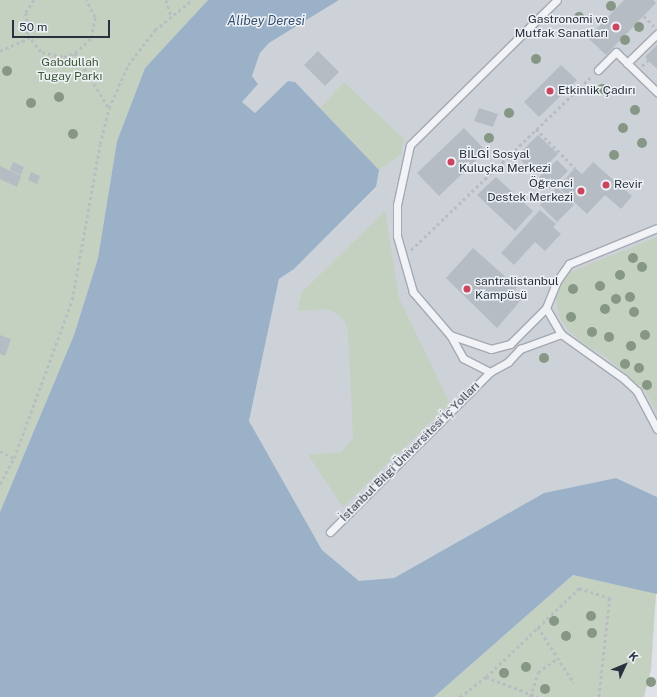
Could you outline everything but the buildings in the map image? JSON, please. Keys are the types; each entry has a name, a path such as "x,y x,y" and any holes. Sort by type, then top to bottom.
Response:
{"lane":[{"name":"İstanbul Bilgi Üniversitesi İç Yolları","path":"490,372 462,358 450,335 413,292 402,258 398,236 397,205 410,145 557,0"},
{"path":"628,63 657,34"},
{"path":"598,70 616,52 657,92"},
{"path":"450,335 491,349 510,344 546,308 557,281 569,264 657,228"},
{"path":"546,308 561,334 632,387 649,411 657,429"},
{"name":"İstanbul Bilgi Üniversitesi İç Yolları","path":"330,532 490,372 508,362 520,349 561,334"}],"path":[{"path":"34,0 26,12 25,24 29,38 42,52 53,56 75,54 91,38 95,17 86,0"},
{"path":"166,0 171,15"},
{"path":"0,484 14,458 72,300 100,144 109,108 128,65 155,30 171,15 192,0"},
{"path":"644,16 657,29"},
{"path":"0,51 29,38"},
{"path":"645,63 657,51"},
{"path":"75,54 109,108"},
{"path":"402,258 598,70"},
{"path":"536,129 575,168"},
{"path":"0,451 14,458"},
{"path":"460,697 486,677 579,588 610,598 599,697"},
{"path":"538,627 574,683"},
{"path":"530,696 538,672 558,658"},
{"path":"486,677 530,696 538,697"}],"shaded area":[{"name":"santralistanbul Kampüsü","path":"339,0 657,0 657,497 616,478 544,493 394,578 359,582 322,550 249,421 279,279 294,269 376,188 288,81 254,114 242,102 258,84 252,76 260,53 269,43"}],"green space":[{"name":"Gabdullah Tugay Parkı","path":"0,0 208,0 145,68 117,141 98,258 74,335 0,512"},
{"path":"344,82 404,139 401,154 379,170 320,108"},
{"path":"385,211 399,298 450,403 343,507 308,455 341,452 353,438 348,333 344,320 329,309 297,311 302,292"},
{"path":"657,237 657,413 645,391 606,357 584,345 569,331 559,316 556,299 560,276"},
{"path":"573,575 656,593 651,670 644,697 434,697"}],"water":[{"name":"Alibey Deresi","path":"208,0 339,0 269,43 260,53 252,76 258,84 242,102 255,113 288,81 295,82 379,170 376,187 294,269 279,279 249,421 322,550 359,581 394,578 544,493 616,478 657,497 657,594 573,575 434,697 0,697 0,512 74,335 98,258 117,141 145,68"}],"place":[{"name":"Gastronomi ve Mutfak Sanatları","path":"616,27"},
{"name":"Etkinlik Çadırı","path":"550,91"},
{"name":"BİLGİ Sosyal Kuluçka Merkezi","path":"451,162"},
{"name":"Revir","path":"606,185"},
{"name":"Öğrenci Destek Merkezi","path":"581,191"},
{"name":"santralistanbul Kampüsü","path":"467,289"}]}
